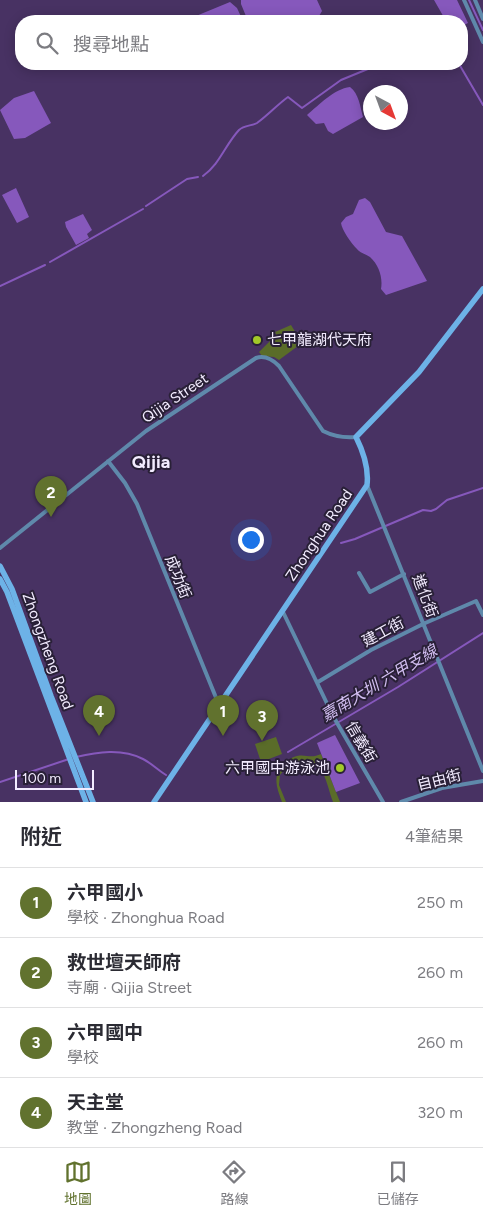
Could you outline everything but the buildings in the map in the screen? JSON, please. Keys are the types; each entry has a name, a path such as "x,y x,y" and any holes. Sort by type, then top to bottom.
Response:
{"street":[{"path":"464,0 483,42"},
{"path":"475,0 483,19"},
{"path":"356,437 419,372 483,289"},
{"name":"Qijia Street","path":"0,548 161,420 231,373 262,356 280,366 323,431 328,434 349,438 356,437"},
{"name":"Zhonghua Road","path":"154,802 367,485 367,466 362,448 356,437"},
{"name":"成功街","path":"108,461 125,483 137,504 219,705"},
{"name":"進化街","path":"367,485 483,771"},
{"name":"Zhongzheng Road","path":"0,566 12,589 93,802"},
{"path":"359,573 370,592 404,574"},
{"name":"Zhongzheng Road","path":"0,579 7,592 86,802"},
{"name":"建工街","path":"318,682 371,650 423,624 476,601 483,615"},
{"name":"信義街","path":"283,612 333,716 383,802"},
{"name":"自由街","path":"401,802 442,788 483,781"}],"green space":[{"path":"291,325 302,343 279,360 274,357 262,356 259,352 277,337 275,332"},
{"path":"276,737 282,754 261,762 255,744"},
{"path":"321,754 340,802 333,802 320,769 311,762 305,762 288,767 280,775 279,785 286,802 282,802 277,787 277,778 283,764 297,756"}],"shaded area":[{"path":"241,0 317,0 322,11 320,15 246,15"},
{"path":"434,0 457,0 464,15 443,15"},
{"path":"230,2 237,8 240,15 198,15"},
{"path":"350,87 353,90 363,117 333,134 328,131 324,123 316,124 307,115 322,102 344,88"},
{"path":"34,91 51,123 25,138 14,139 0,110 14,98"},
{"path":"16,188 29,217 17,223 2,195"},
{"path":"365,198 370,202 386,232 402,236 427,281 386,295 381,289 381,276 376,264 370,257 360,252 345,233 341,223 346,217 353,214 359,200"},
{"path":"83,214 92,230 87,234 89,238 76,245 65,222"},
{"name":"六甲國中游泳池","path":"335,735 360,783 336,792 317,743"}],"waterway":[{"path":"469,0 483,30"},
{"path":"203,176 214,166 239,130 257,123 288,97 302,108 341,80 365,70"},
{"path":"463,70 483,105"},
{"path":"146,206 187,179 198,177"},
{"path":"50,262 143,209"},
{"path":"0,286 45,265"},
{"path":"341,543 355,539 423,510 431,511 447,500 483,488"},
{"name":"嘉南大圳 六甲支線","path":"288,752 398,687 483,633"},
{"name":"嘉南大圳 六甲支線","path":"76,757 101,753 127,753 149,762 166,775"},
{"name":"嘉南大圳 六甲支線","path":"0,782 69,759"}],"place":[{"name":"七甲龍湖代天府","path":"257,340"},
{"name":"救世壇天師府","path":"51,517"},
{"name":"天主堂","path":"99,736"},
{"name":"六甲國小","path":"223,736"},
{"name":"六甲國中","path":"262,741"},
{"name":"六甲國中游泳池","path":"340,768"}],"district":[{"name":"Qijia","path":"151,462"}]}
